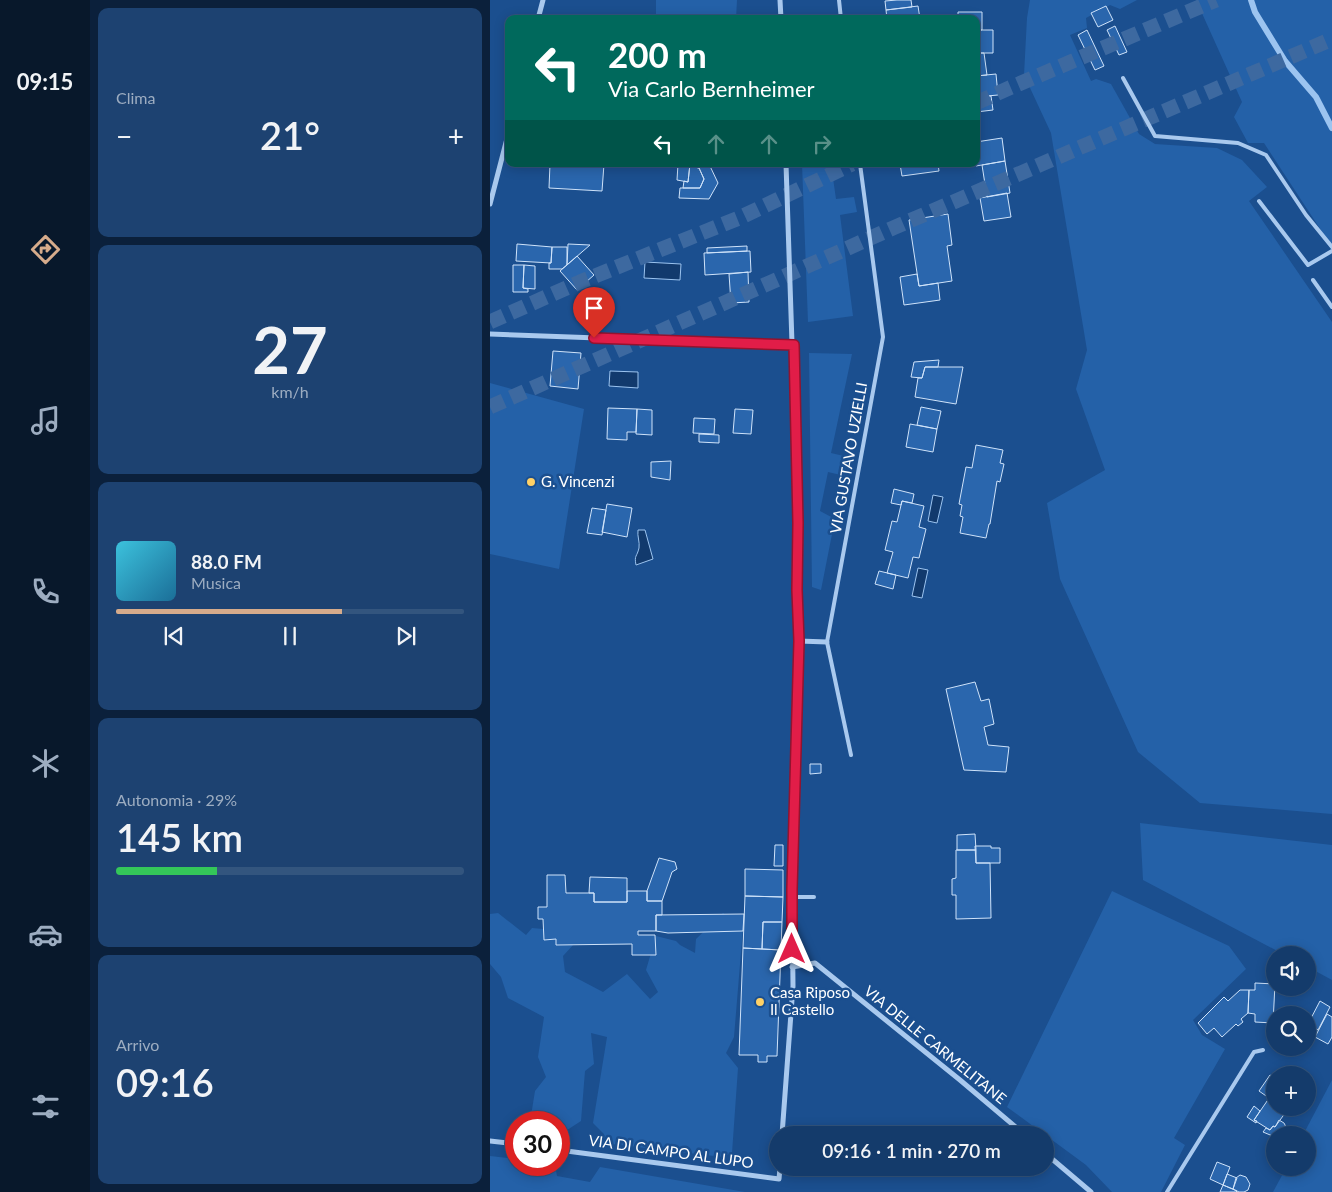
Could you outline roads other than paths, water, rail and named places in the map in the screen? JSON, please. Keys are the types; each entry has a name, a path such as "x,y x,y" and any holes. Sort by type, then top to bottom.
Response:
{"street":[{"path":"539,15 543,0"},
{"path":"780,0 781,15"},
{"path":"490,204 505,146"},
{"path":"783,1126 793,986 792,897 799,641 794,345 786,167"},
{"path":"490,334 794,345"},
{"path":"799,641 827,642"},
{"name":"VIA DELLE CARMELITANE","path":"792,967 815,963 1014,1126"},
{"path":"490,1141 505,1143"},
{"name":"VIA DI CAMPO AL LUPO","path":"570,1151 779,1179 779,1176"},
{"path":"1054,1160 1091,1192"}],"lane":[{"path":"838,0 840,15"},
{"path":"1123,78 1155,136 1238,143 1266,155 1306,215 1332,249 1308,265 1259,202"},
{"name":"VIA GUSTAVO UZIELLI","path":"851,755 827,642 883,337 860,167"},
{"path":"1313,280 1332,307"},
{"path":"792,897 814,897"},
{"path":"1167,1192 1254,1052 1263,1050"}],"waterway":[{"path":"1251,0 1255,12 1285,61 1316,97 1332,128"}],"tunnel":[{"path":"980,101 1216,0"},
{"path":"490,407 893,228 1332,39"},
{"path":"490,322 580,282 739,218 846,167"}],"place":[{"name":"G. Vincenzi","path":"531,482"},
{"name":"Casa Riposo Il Castello","path":"760,1002"}]}
